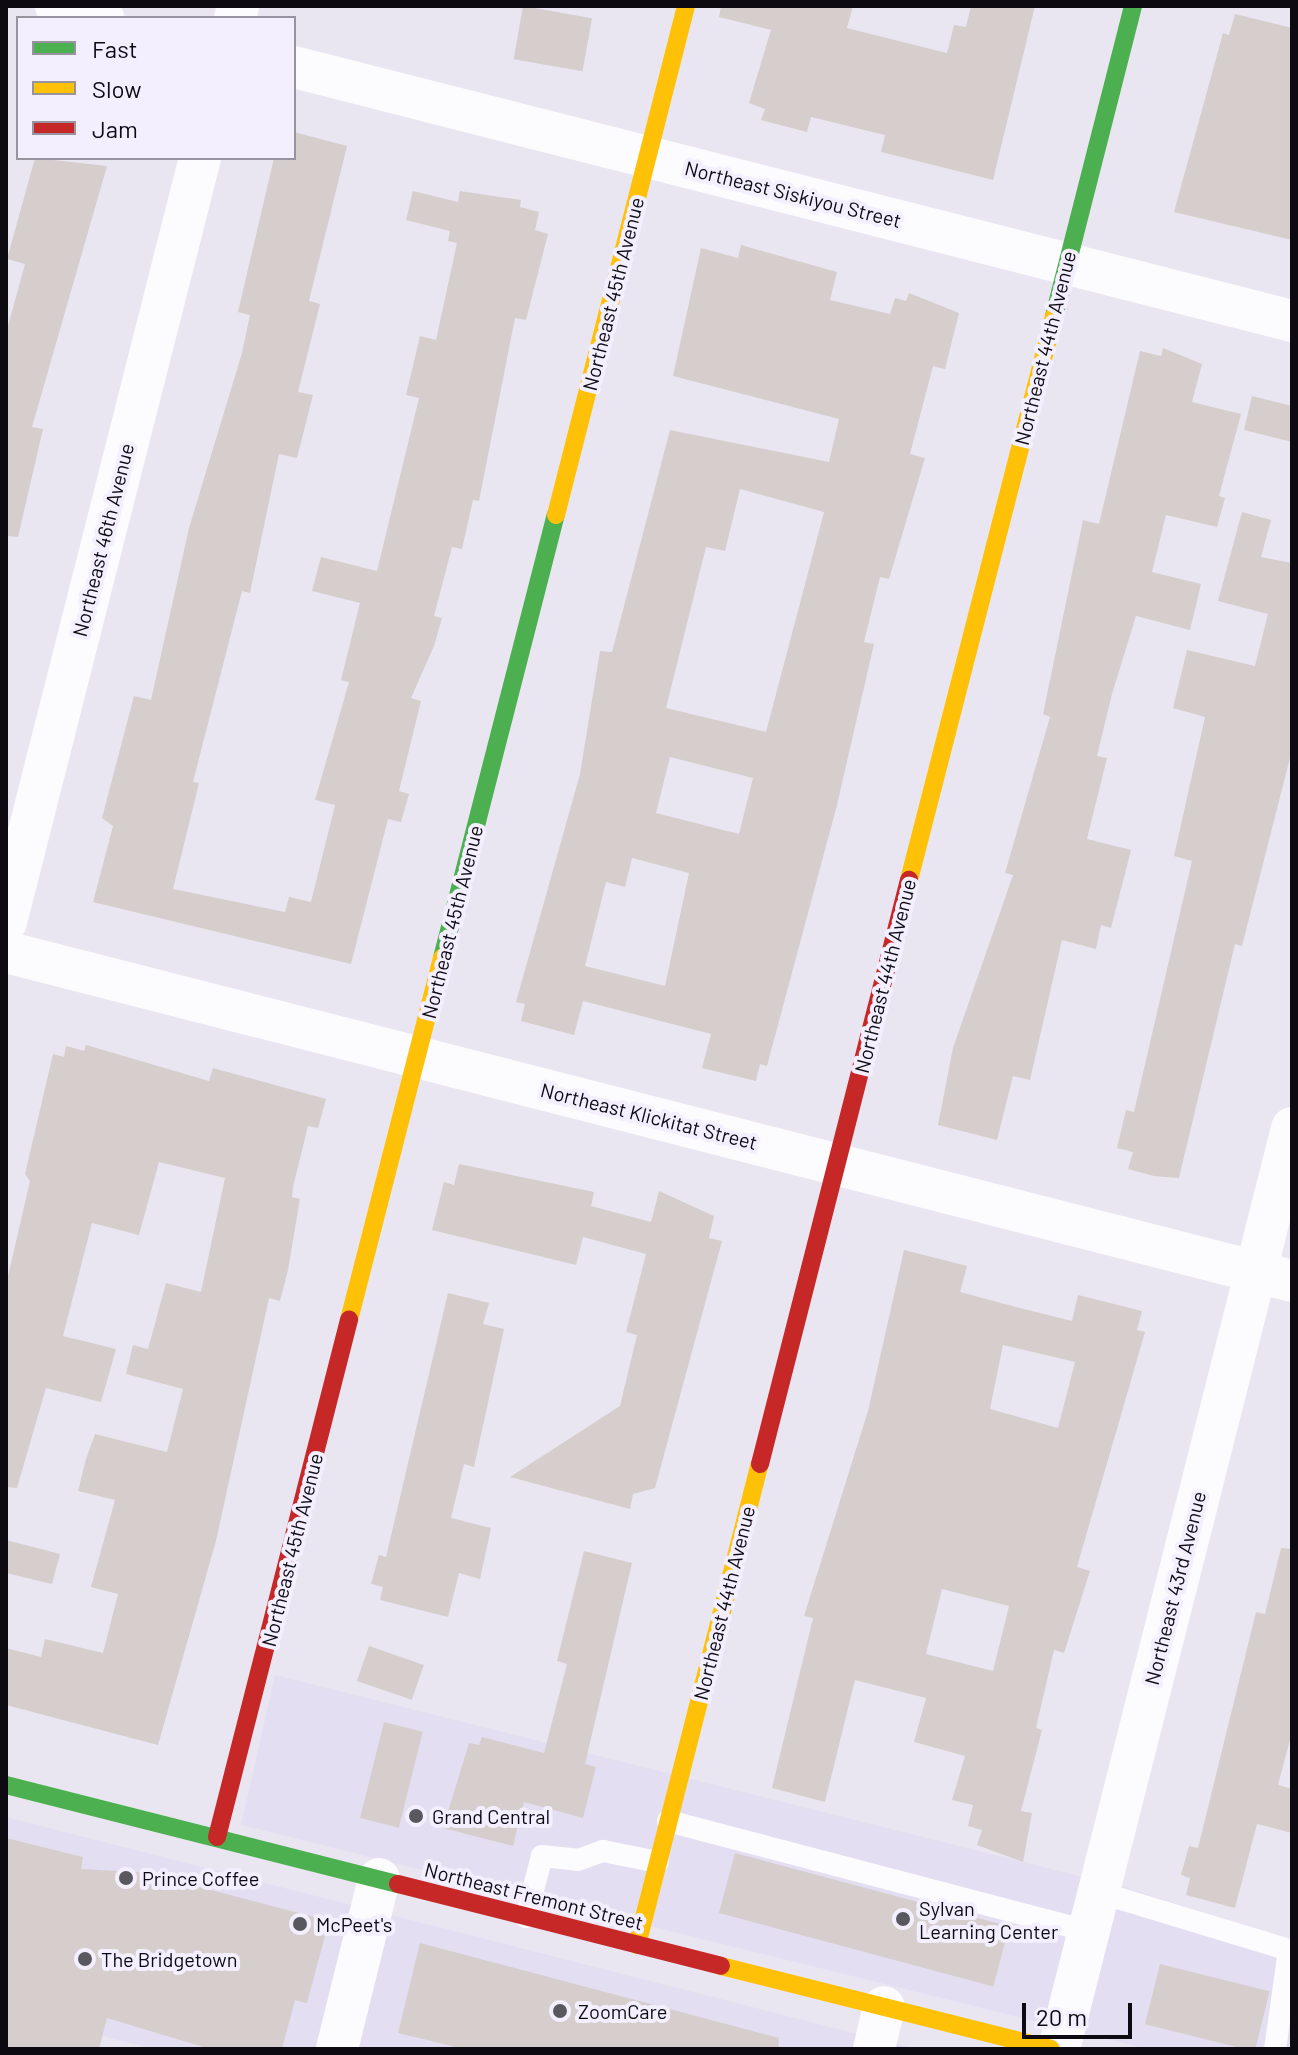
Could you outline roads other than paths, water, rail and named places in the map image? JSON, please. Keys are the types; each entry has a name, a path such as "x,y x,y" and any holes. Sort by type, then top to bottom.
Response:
{"street":[{"path":"56,6 95,16"},
{"name":"Northeast 45th Avenue","path":"217,1837 686,6"},
{"name":"Northeast 44th Avenue","path":"637,1945 1133,6"},
{"name":"Northeast Siskiyou Street","path":"296,68 1292,321"},
{"name":"Northeast 46th Avenue","path":"6,922 199,160"},
{"name":"Northeast Klickitat Street","path":"6,952 1274,1276"},
{"name":"Northeast 43rd Avenue","path":"1059,2049 1093,1912 1274,1276 1292,1128"},
{"name":"Northeast Fremont Street","path":"6,1785 1051,2049"},
{"path":"337,2049 379,1879"},
{"path":"874,2049 884,2007"}],"lane":[{"path":"668,1821 1093,1912 1172,1914 1289,1950 1275,2049"},
{"path":"526,1917 542,1856 578,1860 603,1851 658,1862"}],"place":[{"name":"Grand Central","path":"416,1816"},
{"name":"Prince Coffee","path":"126,1878"},
{"name":"Sylvan Learning Center","path":"903,1919"},
{"name":"McPeet's","path":"300,1924"},
{"name":"The Bridgetown","path":"85,1959"},
{"name":"ZoomCare","path":"560,2011"}]}
